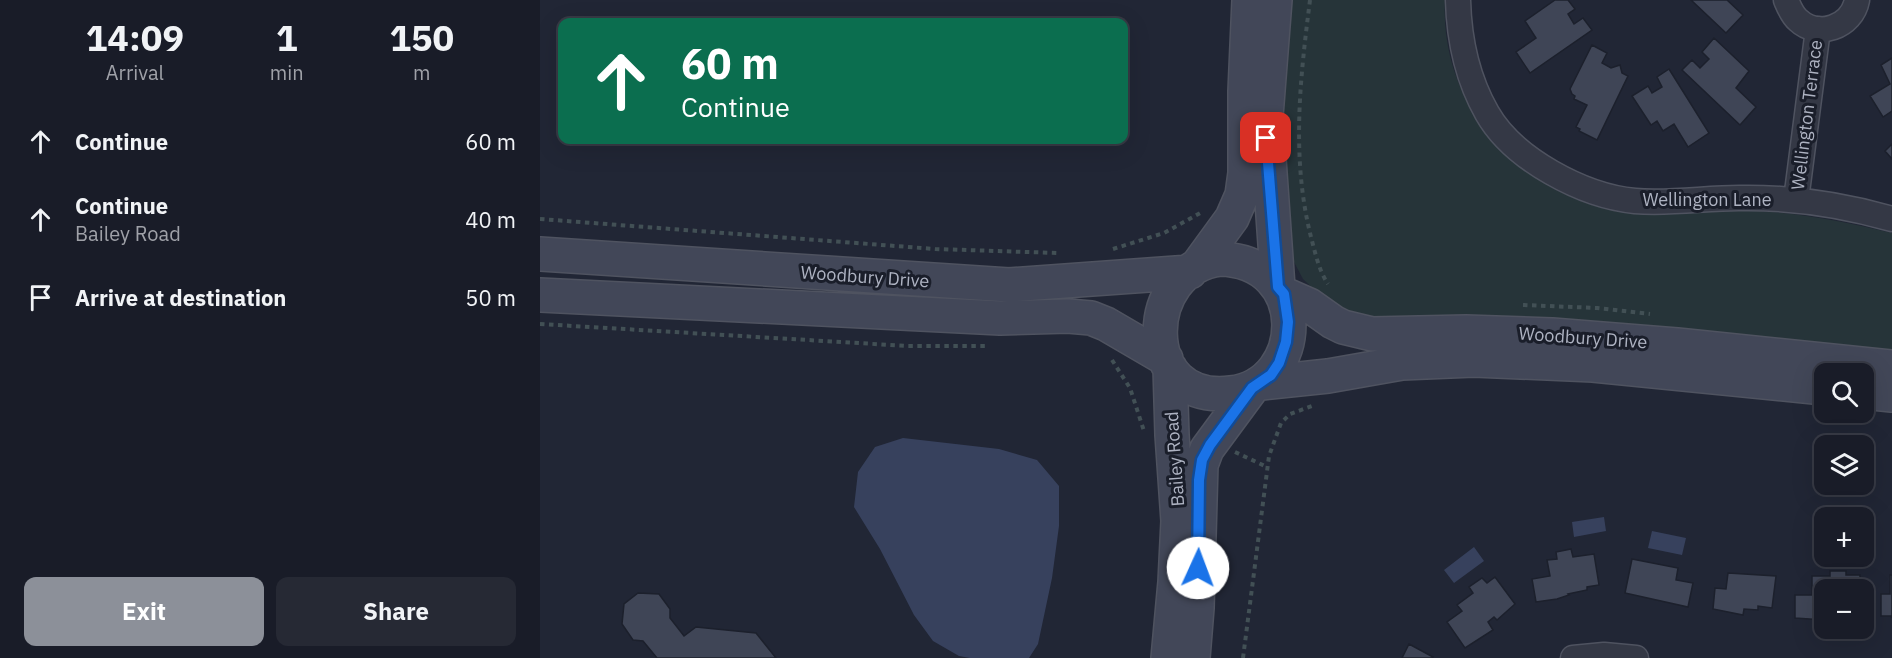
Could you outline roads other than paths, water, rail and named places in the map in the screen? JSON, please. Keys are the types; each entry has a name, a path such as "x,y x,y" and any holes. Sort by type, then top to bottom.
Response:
{"main road":[{"path":"1249,0 1245,91 1245,173 1242,195 1232,218 1194,269 1177,284 1169,295 1162,314 1161,343 1168,364 1180,380 1197,389 1229,393 1257,386 1271,375 1279,363 1286,342 1288,322 1281,291 1266,116 1275,0"},
{"name":"Woodbury Drive","path":"540,254 1009,285 1194,269"},
{"path":"1194,269 1211,260 1237,261 1267,274 1281,291"},
{"name":"Woodbury Drive","path":"1281,291 1309,305 1343,327 1372,334 1466,332 1552,334 1892,366"},
{"name":"Woodbury Drive","path":"540,295 982,317 1075,316 1091,318 1106,324 1168,364"},
{"name":"Woodbury Drive","path":"1257,386 1415,361 1482,360 1593,364 1814,401"},
{"name":"Bailey Road","path":"1168,364 1178,521 1168,658"},
{"name":"Bailey Road","path":"1193,658 1197,608 1201,465 1210,445 1257,386"},
{"path":"1874,402 1892,395"}],"street":[{"name":"Wellington Lane","path":"1458,0 1458,26 1463,55 1473,86 1488,115 1511,141 1539,165 1580,187 1633,201 1666,202 1742,198 1796,200 1892,219"},
{"name":"Wellington Terrace","path":"1786,0 1797,20 1818,29 1842,24 1851,15 1857,0"},
{"name":"Wellington Terrace","path":"1796,200 1818,29"},
{"path":"1573,658 1604,655 1636,658"}],"water":[{"path":"903,438 999,449 1037,460 1059,486 1059,526 1052,578 1038,644 1029,658 959,656 933,641 914,615 880,549 854,507 858,472 875,447"},
{"path":"1604,517 1606,531 1574,537 1572,522"},
{"path":"1652,531 1686,538 1682,555 1648,548"},
{"path":"1474,547 1484,561 1454,583 1444,570"}]}
